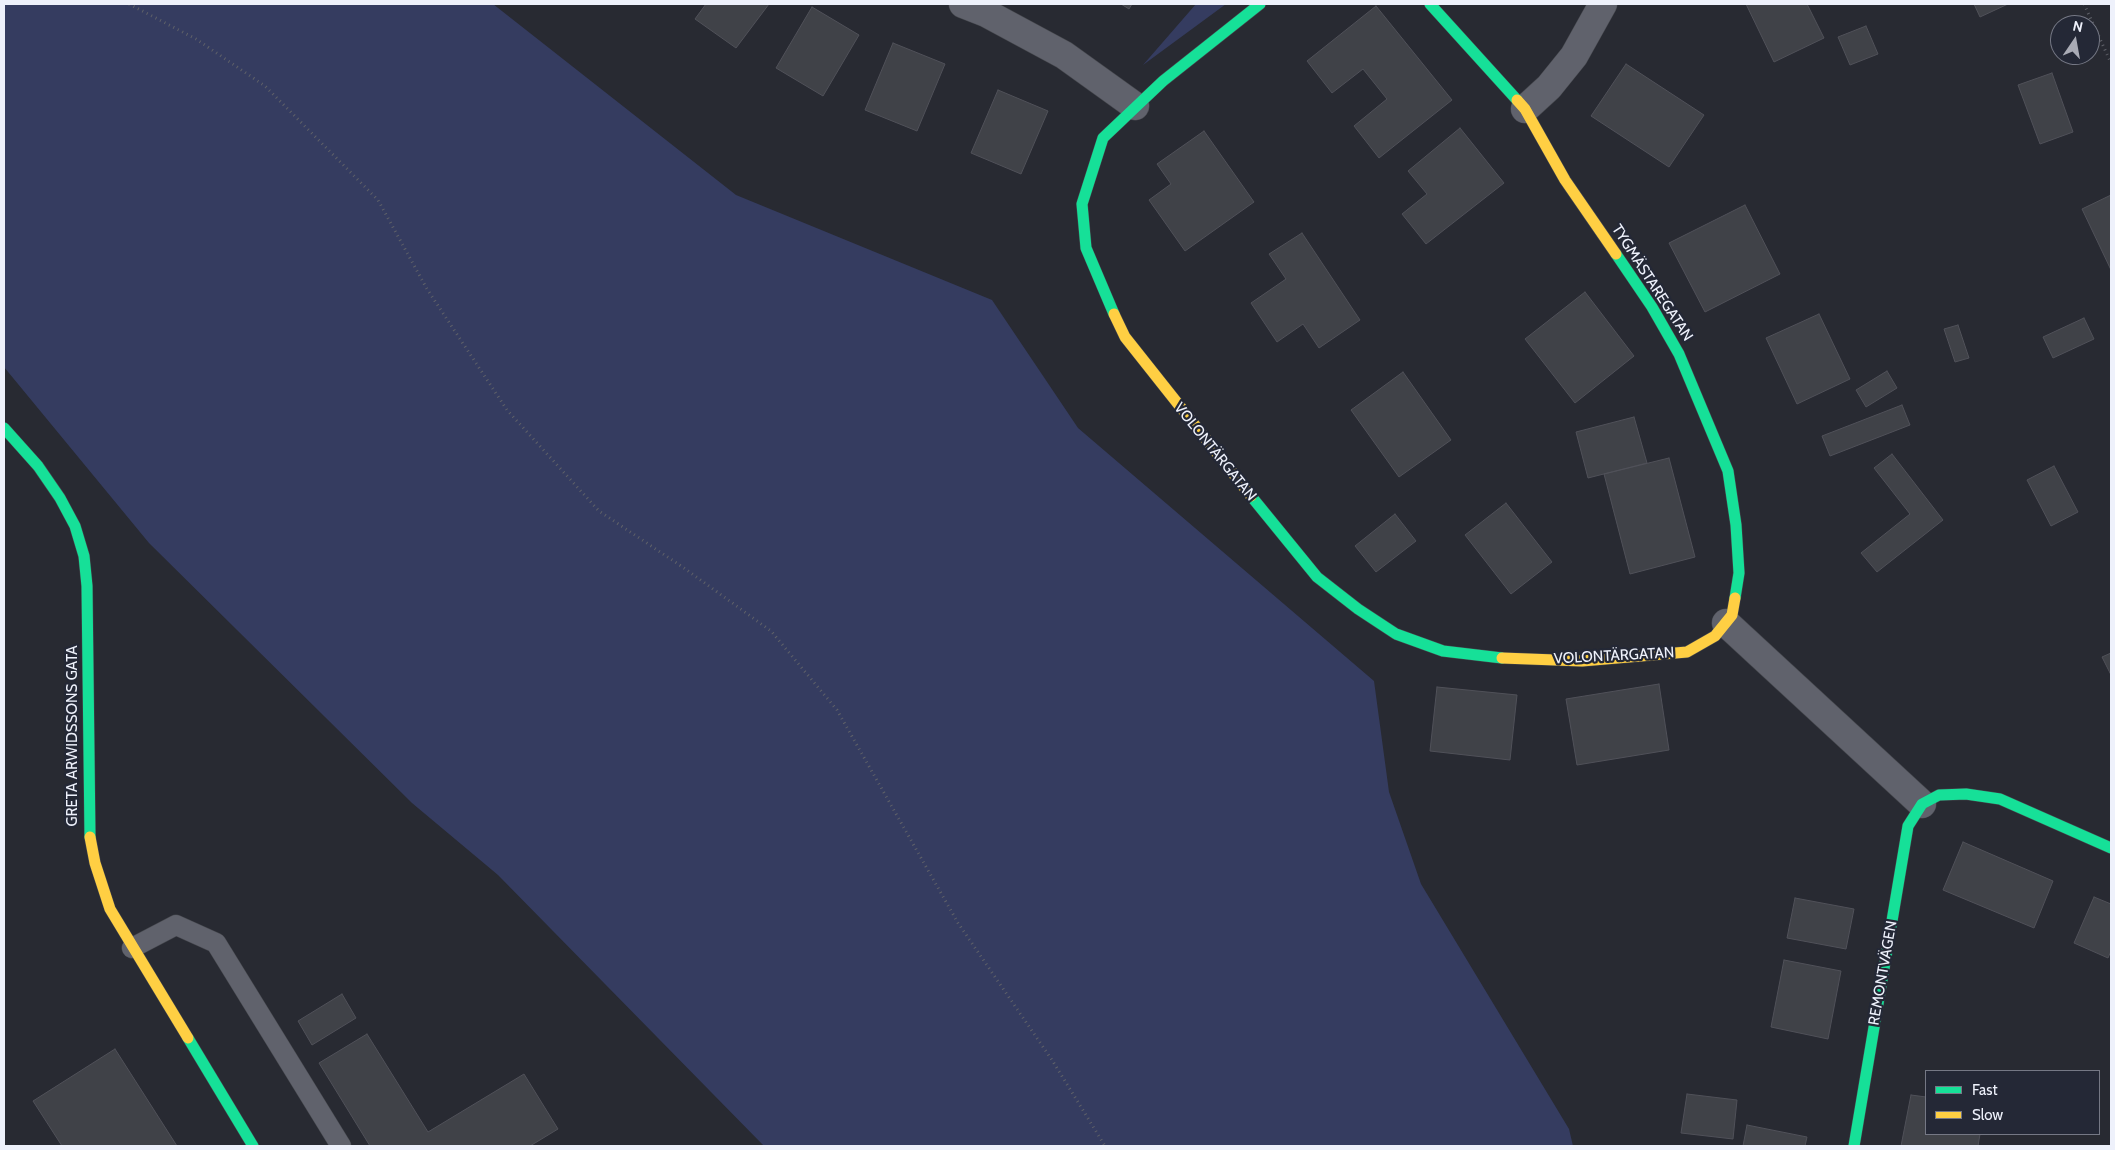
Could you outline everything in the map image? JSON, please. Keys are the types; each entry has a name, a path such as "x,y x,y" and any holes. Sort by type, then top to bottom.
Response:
{"street":[{"path":"963,4 986,13 1064,55 1135,106 1194,54 1260,4"},
{"name":"TYGMÄSTAREGATAN","path":"1430,4 1525,109 1565,180 1652,307 1679,354 1728,471 1736,525 1739,573 1732,615 1726,623"},
{"path":"1525,109 1549,87 1574,56 1603,4"},
{"name":"VOLONTÄRGATAN","path":"1135,106 1103,138 1082,204 1086,248 1089,257 1125,337 1203,438 1317,577 1358,609 1396,634 1443,651 1490,658 1582,661 1687,652 1715,636 1726,623"},
{"name":"GRETA ARWIDSSONS GATA","path":"4,428 38,466 60,498 75,526 84,556 87,586 88,829 95,863 110,909 253,1146"},
{"path":"1726,623 1922,804 1939,795 1966,794 2000,799 2111,848"},
{"name":"REMONTVÄGEN","path":"1854,1146 1908,826 1922,804"}],"lane":[{"path":"132,948 176,925 216,943 341,1146"}],"path":[{"path":"129,4 196,39 265,86 378,200 427,289 507,410 599,511 684,568 771,631 837,710 958,923 1052,1060 1104,1146"},
{"path":"2084,4 2111,63"}],"shaded area":[{"path":"4,4 493,4 736,195 992,300 1078,428 1374,681 1389,792 1421,884 1569,1129 1573,1146 764,1146 498,875 412,803 149,543 4,367"},
{"path":"1196,4 1226,4 1143,65"}],"building":[{"path":"706,4 769,4 736,48 695,19"},
{"path":"1121,4 1132,4 1129,9"},
{"path":"1746,4 1807,4 1824,38 1774,62"},
{"path":"1974,4 2008,4 1980,17"},
{"path":"1376,6 1452,100 1379,158 1354,126 1387,99 1363,69 1332,93 1307,61"},
{"path":"812,7 859,35 823,96 776,68"},
{"path":"1866,26 1878,54 1850,65 1838,37"},
{"path":"893,43 945,64 917,131 865,110"},
{"path":"1626,64 1704,115 1669,167 1591,116"},
{"path":"2052,73 2073,132 2040,144 2018,85"},
{"path":"998,90 1048,111 1021,174 971,153"},
{"path":"1460,128 1504,183 1426,244 1402,214 1427,194 1408,171"},
{"path":"1204,131 1254,202 1185,251 1149,200 1171,184 1157,164"},
{"path":"2111,195 2111,270 2082,209"},
{"path":"1745,205 1780,274 1705,312 1669,243"},
{"path":"1302,233 1360,320 1319,348 1303,324 1277,342 1251,303 1286,279 1269,254"},
{"path":"1585,292 1634,356 1575,403 1525,339"},
{"path":"1819,314 1850,379 1797,404 1766,338"},
{"path":"2084,318 2094,339 2053,358 2043,337"},
{"path":"1958,325 1969,358 1955,362 1944,329"},
{"path":"1887,371 1897,388 1866,407 1856,390"},
{"path":"1403,372 1451,440 1399,477 1351,410"},
{"path":"1902,405 1910,425 1830,456 1822,436"},
{"path":"1634,417 1647,463 1588,478 1576,432"},
{"path":"1892,454 1943,520 1877,572 1861,553 1910,514 1874,468"},
{"path":"1669,458 1695,557 1630,574 1604,474"},
{"path":"2054,466 2078,512 2051,526 2027,480"},
{"path":"1506,503 1552,562 1511,594 1465,535"},
{"path":"1395,514 1416,541 1376,572 1355,546"},
{"path":"2111,653 2111,675 2102,657"},
{"path":"1659,684 1669,750 1577,765 1566,699"},
{"path":"1437,687 1517,695 1510,760 1430,751"},
{"path":"1963,842 2053,881 2034,928 1943,890"},
{"path":"2094,897 2111,904 2111,951 2108,958 2074,943"},
{"path":"1795,898 1854,909 1846,949 1787,938"},
{"path":"1784,960 1841,971 1828,1039 1771,1027"},
{"path":"342,994 356,1018 312,1045 298,1021"},
{"path":"367,1034 428,1132 524,1074 558,1129 530,1146 370,1146 319,1063"},
{"path":"115,1049 177,1146 62,1146 33,1101"},
{"path":"1687,1094 1737,1100 1733,1139 1681,1133"},
{"path":"1911,1095 1925,1097 1925,1135 1980,1135 1978,1146 1901,1146"},
{"path":"1747,1125 1807,1137 1805,1146 1743,1146"}],"traffic: fast":[{"path":"1114,314 1086,248 1082,204 1103,138 1163,81 1260,4"},
{"path":"1430,4 1517,100"},
{"path":"1616,254 1652,307 1679,354 1728,471 1736,525 1739,573 1735,598"},
{"path":"4,428 38,466 60,498 75,526 84,556 87,586 90,837"},
{"path":"1251,496 1317,577 1358,609 1396,634 1443,651 1502,658"},
{"path":"1854,1146 1908,826 1922,804 1939,795 1966,794 2000,799 2111,848"},
{"path":"188,1038 253,1146"}],"traffic: slow":[{"path":"1517,100 1525,109 1565,180 1616,254"},
{"path":"1114,314 1125,337 1251,496"},
{"path":"1502,658 1582,661 1687,652 1715,636 1732,615 1735,598"},
{"path":"90,837 95,863 110,909 188,1038"}]}
